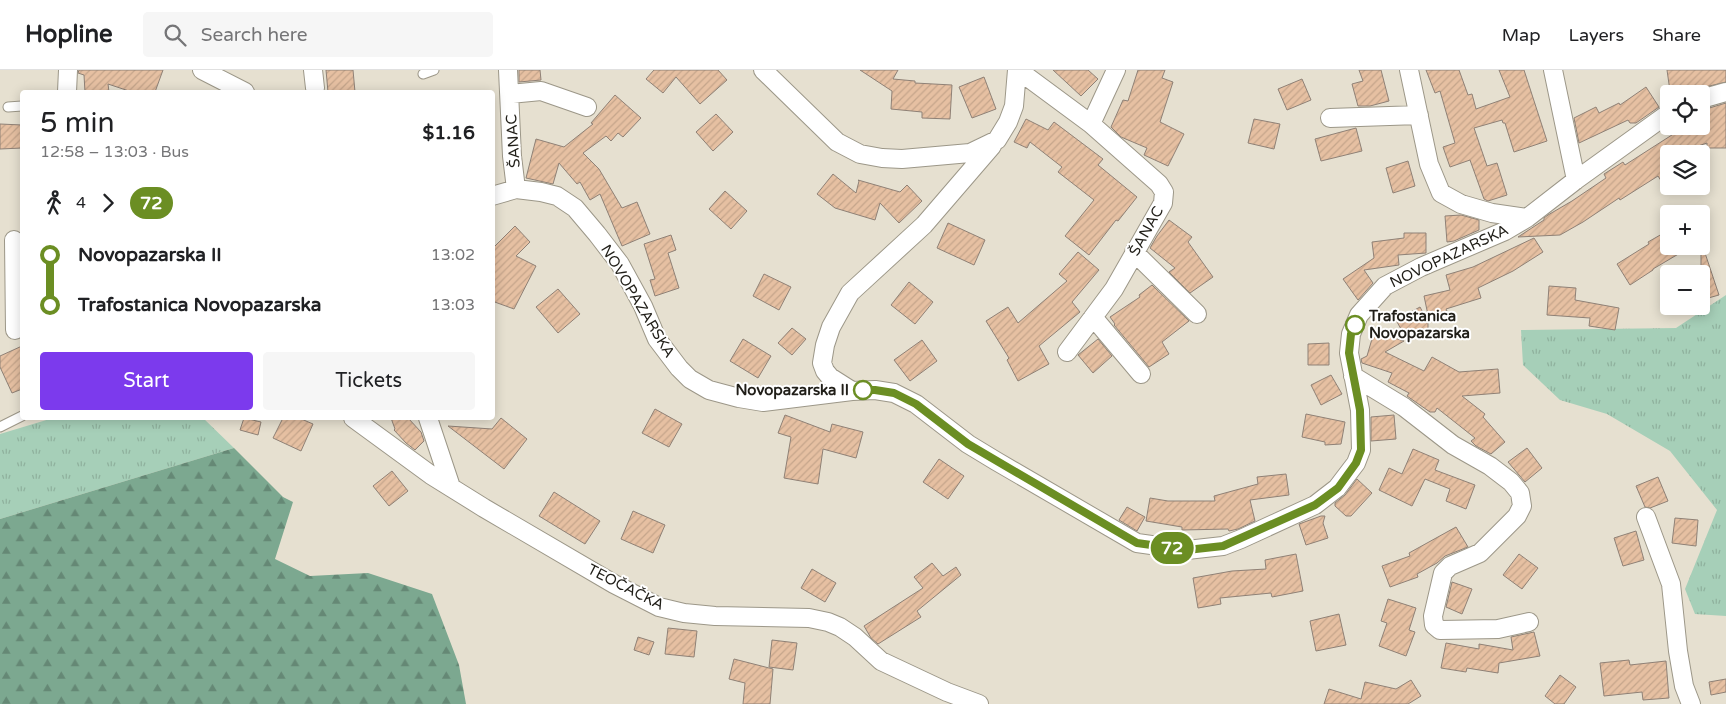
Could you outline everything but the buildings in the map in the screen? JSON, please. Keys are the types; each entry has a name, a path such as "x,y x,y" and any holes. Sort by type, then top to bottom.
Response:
{"street":[{"path":"67,90 68,70"},
{"path":"202,70 241,90"},
{"name":"ŠANAC","path":"508,70 512,156 516,189"},
{"name":"ŠANAC","path":"1017,70 1091,124 1159,184 1164,192 1163,203 1114,289 1067,352"},
{"name":"ŠANAC","path":"852,391 830,376 825,371 822,363 831,327 850,293 924,225 997,140 1008,122 1014,106 1017,70"},
{"path":"1091,124 1116,70"},
{"name":"NOVOPAZARSKA","path":"1410,70 1429,164 1441,193 1461,204 1492,213 1527,218"},
{"path":"1553,70 1576,180"},
{"path":"765,71 837,142 860,154 902,159 934,157 970,153 997,140"},
{"name":"ŠANAC","path":"510,94 540,91 587,107"},
{"path":"1710,96 1726,92"},
{"path":"1330,118 1419,115"},
{"name":"NOVOPAZARSKA","path":"495,195 516,189 557,196 575,208 620,264 643,306 657,339 690,379 709,390 763,402 852,391 875,390 894,393 916,404 968,444 1137,543 1187,550 1223,546 1241,539 1315,505 1338,488 1356,463 1361,450 1360,410 1349,353 1351,334 1359,315 1385,286 1421,267 1505,230 1527,218 1660,119"},
{"path":"12,331 14,240"},
{"path":"1134,252 1197,314"},
{"path":"1093,316 1142,374"},
{"path":"1353,376 1404,407 1453,445 1490,466 1511,482 1520,493 1522,506 1517,516 1480,553 1450,566 1443,573 1433,616 1434,625 1440,630 1498,629 1529,622"},
{"name":"TEOČAČKA","path":"356,420 431,475 540,541 659,607 692,614 810,618 828,622 855,637 880,662 979,704"},
{"path":"429,420 451,487"},
{"path":"1646,517 1671,584 1678,651 1684,686 1691,704"}],"lane":[{"path":"423,74 434,70"},
{"path":"8,107 20,106"},
{"path":"0,427 20,417"}],"green space":[{"path":"1726,295 1726,616 1695,614 1685,589 1717,510 1670,451 1607,414 1560,400 1523,365 1521,330 1676,328 1696,315 1710,315 1710,306"},
{"path":"46,420 205,420 234,448 0,519 0,434"},
{"path":"234,448 283,497 293,502 275,559 310,576 368,573 432,594 459,665 466,704 0,704 0,519"}],"bus line":[{"name":"72","path":"863,390 894,393 916,404 968,444 996,462 1137,543 1187,550 1223,546 1315,505 1338,488 1356,463 1361,450 1360,410 1349,353 1351,334 1355,325"}],"place":[{"name":"Trafostanica Novopazarska","path":"1355,325"},
{"name":"Novopazarska II","path":"863,390"}]}
